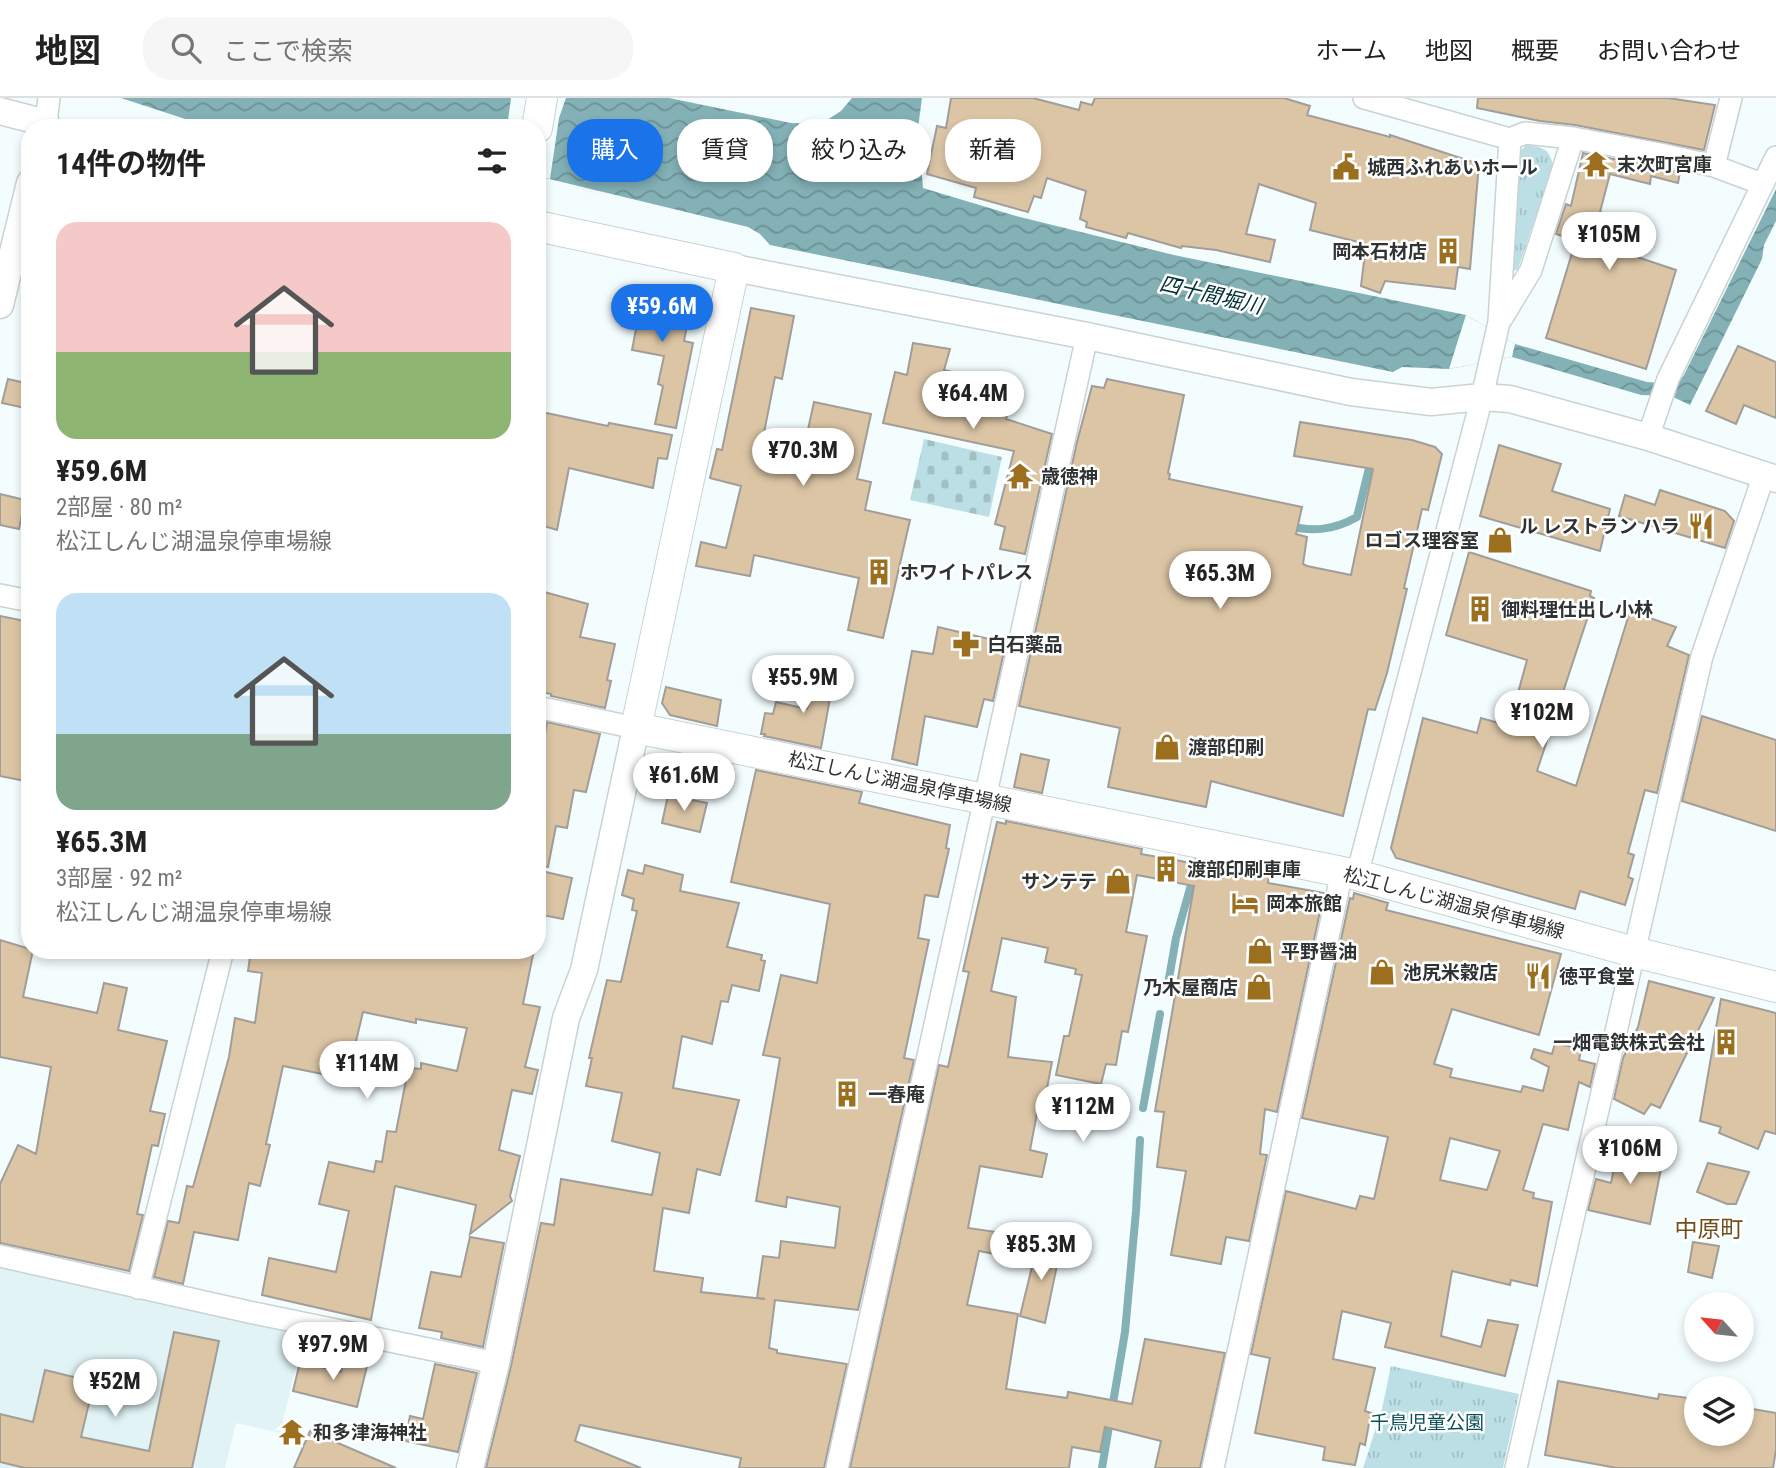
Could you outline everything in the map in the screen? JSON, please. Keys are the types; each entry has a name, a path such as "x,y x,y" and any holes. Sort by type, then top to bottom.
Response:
{"main road":[{"path":"538,119 542,98"},
{"path":"546,228 734,268 636,728"},
{"name":"松江しんじ湖温泉停車場線","path":"636,728 1350,874 1634,952 1776,987"}],"street":[{"path":"1364,98 1510,139 1525,133 1573,138 1714,166 1762,184"},
{"path":"1714,166 1731,98"},
{"path":"0,111 52,119"},
{"path":"1499,323 1531,270 1573,138"},
{"path":"1213,1468 1350,874 1482,397 1499,323 1510,139"},
{"path":"1648,437 1668,379 1776,157"},
{"path":"0,305 21,220"},
{"path":"734,268 1351,392 1432,402 1482,397 1510,399 1648,437 1770,477 1702,656 1516,1468"},
{"path":"837,1468 1087,337"},
{"path":"0,595 21,599"},
{"path":"470,1468 496,1363 566,1018 584,970 636,728 546,709"},
{"path":"138,1288 221,959"},
{"path":"0,1256 138,1288 496,1363"}],"shaded area":[{"path":"0,1266 304,1334 280,1433 236,1423 225,1468 0,1468"}],"green space":[{"path":"1526,145 1544,149 1553,165 1518,269 1508,273 1518,154"},
{"path":"924,439 1002,457 989,517 910,500"},
{"name":"千鳥児童公園","path":"1391,1366 1519,1394 1503,1468 1363,1468 1382,1409"}],"water":[{"name":"四十間堀川","path":"121,98 669,98 771,119 677,119 677,182 773,182 773,119 787,122 787,182 922,182 923,188 1016,216 1174,255 1466,315 1515,344 1647,382 1677,384 1684,375 1776,189 1776,221 1764,245 1762,259 1690,405 1671,396 1641,395 1512,357 1449,369 1402,367 1393,372 770,245 760,234 748,227 546,178 546,119 185,119"},
{"path":"852,98 922,98 919,119 829,119 841,111"}],"pier":[{"path":"511,98 566,98 559,118 550,179 546,178 546,119 508,119"},
{"path":"1466,315 1515,344 1512,357 1449,369"}],"building":[{"path":"951,98 1033,98 1079,110 1081,102 1092,105 1095,98 1284,98 1310,106 1307,115 1390,135 1479,164 1470,269 1458,267 1455,289 1385,281 1380,293 1361,286 1366,244 1310,230 1316,203 1259,184 1246,234 1275,240 1270,262 1216,250 1181,248 1128,233 1126,238 1086,227 1087,222 1080,219 1086,191 1047,178 1041,198 1034,196 1028,212 974,197 976,188 955,182 1041,182 1041,119 948,119"},
{"path":"1478,98 1668,98 1715,105 1704,150 1477,108"},
{"path":"937,126 945,128 945,179 931,175 931,155"},
{"path":"1583,153 1680,172 1678,183 1651,176 1650,184 1610,174 1600,212 1643,227 1634,256 1676,270 1646,369 1546,338 1576,240 1556,234 1566,204 1571,206"},
{"path":"629,288 692,300 684,341 693,343 676,428 655,424 663,386 658,384 664,356 632,350 636,329 622,326"},
{"path":"751,308 794,316 782,379 775,377 759,458 800,466 814,402 871,414 857,479 871,482 865,510 910,520 883,638 848,630 859,578 754,555 750,576 696,566 701,542 726,548 741,486 710,478 717,449 722,450"},
{"path":"913,343 950,349 944,370 956,373 955,381 1000,389 998,401 1010,403 1006,419 1052,434 1025,554 1000,549 1005,527 995,524 1014,451 883,423 895,372 907,375"},
{"path":"1738,346 1776,362 1776,418 1744,405 1736,424 1706,411"},
{"path":"8,379 21,382 21,407 2,403"},
{"path":"1107,379 1184,395 1169,479 1302,507 1296,534 1307,537 1303,564 1307,566 1351,575 1373,469 1294,456 1300,422 1412,440 1435,447 1442,454 1428,510 1422,509 1387,673 1375,710 1368,709 1343,816 1211,781 1206,807 1108,787 1120,728 1019,706 1077,442 1092,386 1104,388"},
{"path":"546,413 608,426 609,423 672,435 667,459 658,458 653,488 569,468 557,530 546,527"},
{"path":"1499,445 1561,464 1552,491 1610,509 1600,551 1480,516"},
{"path":"1660,490 1725,511 1734,521 1725,548 1619,516 1625,495 1655,505"},
{"path":"0,494 21,499 19,529 0,525"},
{"path":"1469,552 1591,591 1590,596 1594,598 1537,771 1576,786 1630,611 1676,627 1667,646 1689,655 1657,793 1645,790 1628,853 1634,855 1628,877 1633,879 1625,905 1580,891 1575,909 1396,858 1391,848 1423,718 1477,733 1481,718 1509,726 1527,660 1446,635"},
{"path":"546,592 588,604 580,637 615,644 607,680 611,681 605,708 546,693"},
{"path":"0,616 21,620 21,780 0,776"},
{"path":"938,627 1006,643 993,701 984,699 977,727 925,716 917,765 892,759 912,651 933,654"},
{"path":"824,662 836,665 821,748 761,734 765,713 773,714 776,702 807,709"},
{"path":"666,687 721,700 717,726 670,715 662,703"},
{"path":"1702,716 1776,740 1776,831 1682,801"},
{"path":"547,722 600,734 586,792 574,790 567,828 556,826 548,867 546,867"},
{"path":"1021,754 1049,760 1042,793 1014,787"},
{"path":"756,770 862,792 859,803 950,825 946,848 949,849 938,897 925,895 918,938 929,940 904,1058 914,1060 858,1310 775,1300 769,1348 777,1350 777,1353 847,1364 824,1468 739,1468 741,1458 580,1425 575,1441 641,1468 486,1468 541,1223 554,1225 561,1179 652,1195 660,1153 612,1141 622,1093 586,1086 592,1058 589,1058 607,980 621,982 637,911 632,910 634,899 622,895 628,870 643,874 645,865 683,875 680,891 739,903 727,947 762,955 761,960 765,961 759,991 732,985 728,1002 721,1001 712,1044 682,1036 673,1088 739,1100 720,1175 697,1169 689,1213 663,1208 654,1271 703,1278 701,1292 765,1299 757,1298 763,1256 779,1258 781,1241 835,1248 840,1207 787,1197 786,1207 756,1201 780,1058 763,1055 781,975 817,983 830,904 731,882"},
{"path":"668,795 707,803 700,832 662,823"},
{"path":"1006,821 1142,849 1141,854 1203,865 1204,862 1269,875 1268,883 1324,893 1277,1112 1265,1109 1260,1154 1267,1155 1249,1241 1226,1237 1221,1264 1171,1255 1186,1171 1157,1167 1164,1112 1155,1111 1194,886 1137,875 1126,932 1147,936 1128,1032 1122,1031 1116,1065 1106,1064 1101,1084 1056,1075 1064,1036 1069,1036 1082,975 1075,974 1076,969 1045,962 1048,948 1002,938 991,991 1016,997 1008,1057 1052,1062 1043,1109 1038,1108 1030,1150 1047,1154 1042,1177 980,1166 968,1228 1036,1238 1032,1261 979,1251 967,1305 1018,1314 1006,1389 1067,1398 1068,1392 1132,1404 1145,1339 1225,1353 1200,1468 1155,1468 1161,1441 1105,1427 1100,1452 1072,1447 1069,1468 850,1468 939,1065 948,1067 969,972 963,971 997,822 1006,824"},
{"path":"546,872 572,878 563,919 546,916"},
{"path":"1354,893 1388,903 1386,910 1561,954 1539,1035 1452,1009 1434,1064 1452,1069 1450,1077 1521,1092 1523,1086 1543,1091 1549,1067 1531,1058 1534,1049 1552,1054 1555,1043 1581,1049 1579,1060 1595,1064 1590,1087 1579,1082 1568,1130 1543,1124 1523,1190 1534,1193 1533,1198 1552,1202 1537,1286 1511,1280 1510,1285 1452,1271 1441,1336 1481,1347 1488,1320 1518,1325 1505,1376 1385,1347 1391,1323 1342,1311 1333,1359 1375,1368 1365,1411 1371,1413 1365,1445 1360,1443 1355,1465 1323,1460 1325,1447 1255,1433 1270,1358 1251,1354 1286,1191 1356,1209 1360,1196 1374,1199 1388,1137 1302,1118 1350,898 1353,899","holes":["1450,1138 1500,1151 1487,1190 1440,1180"]},
{"path":"0,940 21,946 21,959 31,959 23,997 97,1013 104,983 127,988 118,1030 167,1041 150,1111 165,1114 158,1146 152,1145 137,1214 143,1215 129,1271 0,1243 0,1184 18,1145 36,1154 51,1067 0,1057"},
{"path":"250,959 532,959 523,1004 540,1007 525,1067 538,1070 532,1094 512,1090 499,1150 520,1156 510,1196 512,1201 470,1234 476,1205 395,1186 371,1320 262,1295 269,1258 336,1272 349,1211 319,1204 329,1162 374,1172 376,1161 382,1162 387,1131 396,1132 407,1075 410,1075 411,1068 421,1069 421,1063 457,1071 467,1028 416,1019 416,1023 363,1012 347,1079 283,1066 266,1144 270,1145 260,1186 249,1183 238,1240 194,1232 183,1284 154,1277 168,1221 179,1223 187,1186 193,1187 229,1057 235,1018 255,1023 262,973 248,971"},
{"path":"1649,981 1714,998 1660,1108 1651,1104 1644,1114 1614,1099 1623,1058 1638,1027"},
{"path":"1721,999 1776,1013 1776,1134 1765,1131 1758,1149 1719,1133 1721,1127 1700,1121"},
{"path":"1619,1144 1664,1154 1650,1224 1588,1210 1596,1179 1611,1183"},
{"path":"1708,1163 1749,1172 1736,1204 1727,1204 1697,1192"},
{"path":"470,1237 504,1243 483,1347 441,1338 442,1332 419,1328 431,1272 461,1277"},
{"path":"1038,1242 1061,1246 1045,1323 1020,1316"},
{"path":"1693,1242 1719,1246 1712,1278 1688,1272"},
{"path":"174,1332 219,1341 192,1468 25,1468 0,1462 0,1414 33,1422 45,1370 94,1382 81,1437 149,1451"},
{"path":"344,1356 368,1362 357,1407 293,1391 300,1362 341,1372"},
{"path":"435,1364 477,1373 458,1452 405,1441 410,1416 423,1419"},
{"path":"1558,1381 1658,1399 1659,1394 1684,1397 1684,1446 1754,1446 1754,1409 1776,1413 1773,1468 1617,1468 1545,1455"},
{"path":"310,1431 396,1468 294,1468"}],"waterway":[{"path":"1288,526 1323,529 1357,517 1371,460"},
{"path":"1167,990 1176,938 1198,860"},
{"path":"1143,1108 1160,1014"},
{"path":"1102,1468 1125,1332 1140,1140"}],"place":[{"name":"末次町宮庫","path":"1596,164"},
{"name":"城西ふれあいホール","path":"1346,167"},
{"name":"岡本石材店","path":"1448,251"},
{"name":"歳徳神","path":"1020,476"},
{"name":"ル レストラン ハラ","path":"1701,526"},
{"name":"ロゴス理容室","path":"1500,540"},
{"name":"ホワイトパレス","path":"879,572"},
{"name":"御料理仕出し小林","path":"1480,609"},
{"name":"白石薬品","path":"966,644"},
{"name":"渡部印刷","path":"1167,747"},
{"name":"渡部印刷車庫","path":"1166,869"},
{"name":"サンテテ","path":"1118,881"},
{"name":"岡本旅館","path":"1245,903"},
{"name":"平野醤油","path":"1260,951"},
{"name":"池尻米穀店","path":"1382,972"},
{"name":"徳平食堂","path":"1538,976"},
{"name":"乃木屋商店","path":"1259,987"},
{"name":"一畑電鉄株式会社","path":"1726,1042"},
{"name":"一春庵","path":"847,1094"},
{"name":"和多津海神社","path":"292,1432"}],"district":[{"name":"中原町","path":"1709,1229"}]}
